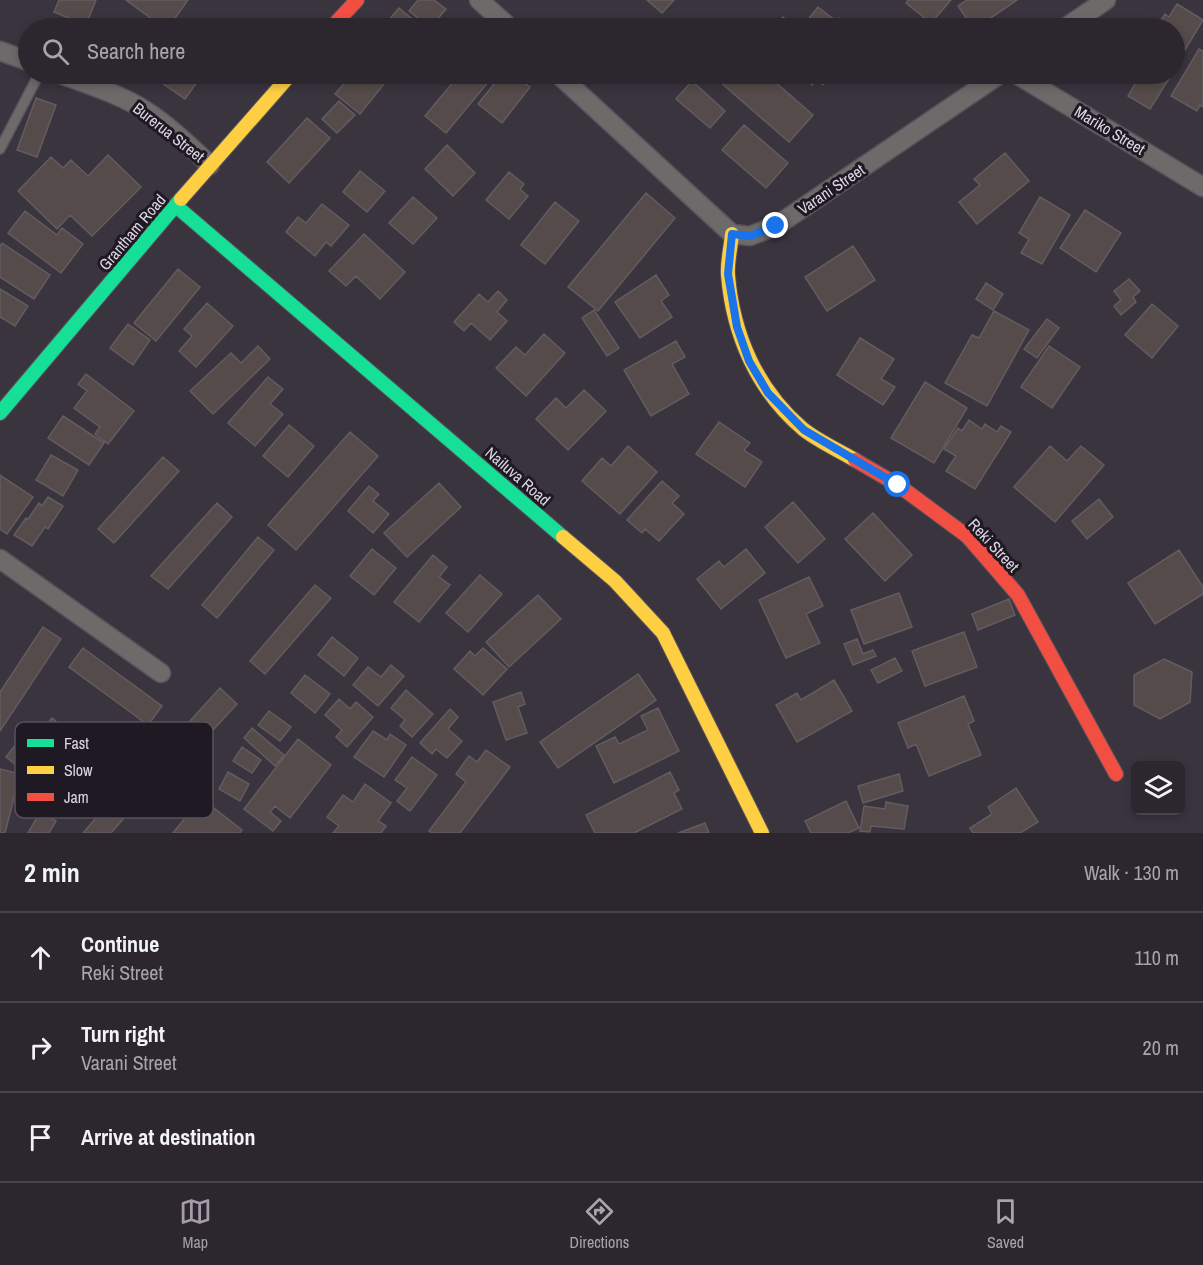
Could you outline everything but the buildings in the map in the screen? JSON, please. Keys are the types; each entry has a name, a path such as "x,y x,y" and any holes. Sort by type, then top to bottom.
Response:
{"main road":[{"path":"340,18 357,0"},
{"name":"Grantham Road","path":"0,413 210,165 282,84"},
{"name":"Nailuva Road","path":"176,206 615,581 663,633 762,833"},
{"name":"Reki Street","path":"732,234 728,274 737,327 749,361 768,393 804,430 898,485 967,536 1018,595 1116,774"}],"street":[{"path":"479,0 499,18"},
{"path":"1077,18 1094,3"},
{"path":"0,51 18,57"},
{"name":"Burerua Street","path":"86,84 115,95 145,111 178,135 210,165"},
{"path":"569,84 732,234"},
{"name":"Varani Street","path":"732,234 750,236 776,226 985,84"},
{"name":"Mariko Street","path":"1033,84 1203,187"},
{"path":"0,559 160,673"}],"lane":[{"path":"0,148 34,84"}],"traffic: fast":[{"path":"0,413 181,199"},
{"path":"176,206 563,537"}],"traffic: slow":[{"path":"181,199 282,84"},
{"path":"732,234 728,270 735,319 750,360 760,379 787,414 803,429 855,460"},
{"path":"563,537 615,581 663,633 762,833"}],"traffic: jam":[{"path":"340,18 357,0"},
{"path":"855,460 898,485 967,536 1018,595 1116,774"}],"route":[{"path":"776,226 750,236 732,234 728,274 737,327 749,361 768,393 804,430 898,485"}]}
